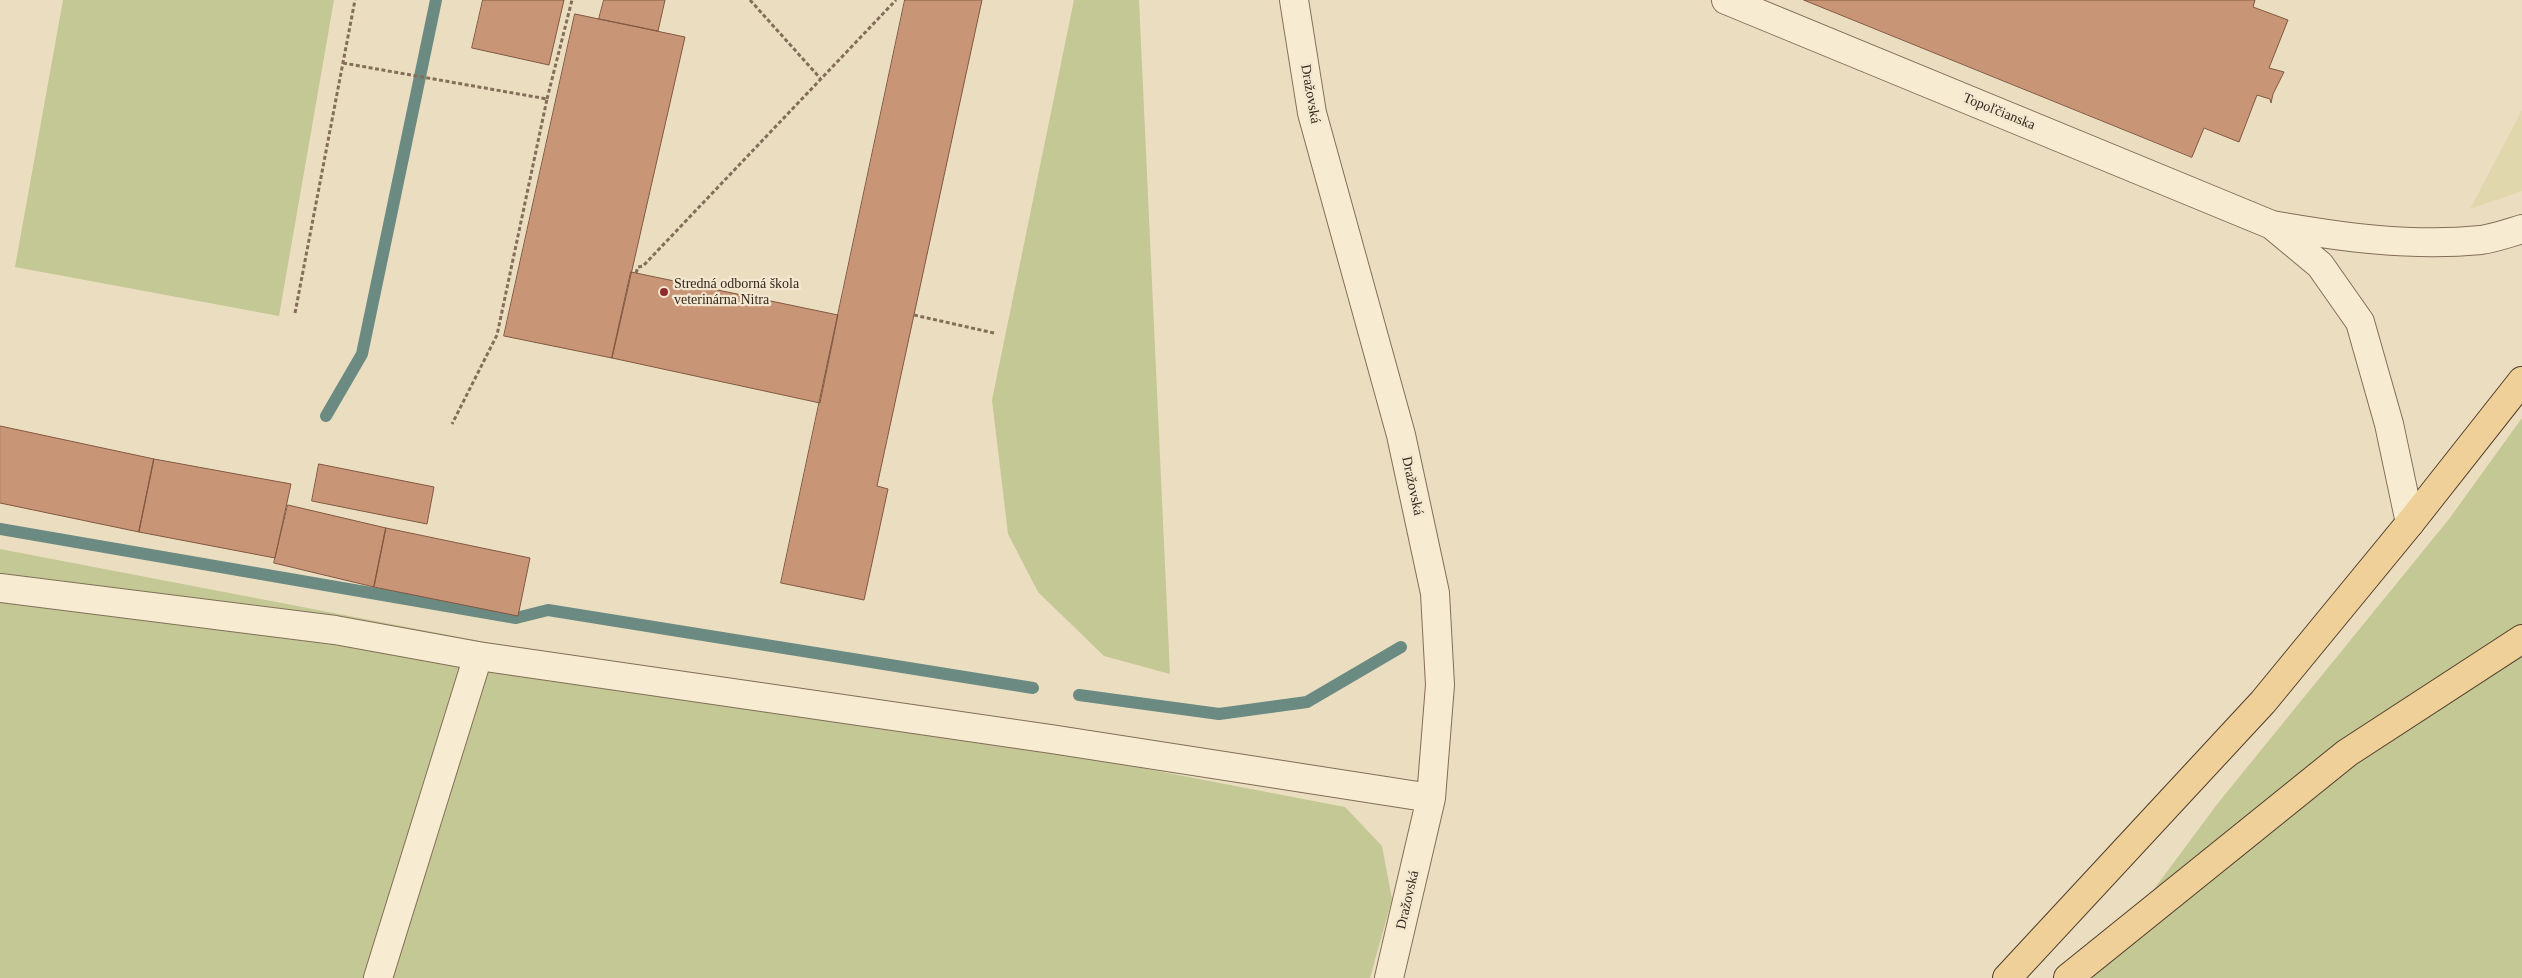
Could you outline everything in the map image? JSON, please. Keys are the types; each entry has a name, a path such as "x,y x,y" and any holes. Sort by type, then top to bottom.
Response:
{"main road":[{"path":"2007,978 2263,702 2410,523 2522,380"},
{"path":"2068,978 2347,753 2522,640"}],"street":[{"name":"Dražovská","path":"1294,0 1312,113 1401,435 1435,593 1440,685 1431,798 1389,978"},
{"name":"Topoľčianska","path":"1726,0 2272,225"},
{"path":"2272,225 2329,235 2398,241 2482,240 2522,229"},
{"path":"2272,225 2320,265 2360,322 2389,424 2410,523"},
{"path":"0,588 335,630 478,656 1051,739 1431,798"},
{"path":"378,978 478,656"}],"path":[{"path":"295,314 355,0"},
{"path":"452,424 497,334 547,99 572,0"},
{"path":"750,0 820,78"},
{"path":"636,273 638,267 643,266 896,0"},
{"path":"343,63 547,99"},
{"path":"914,315 994,333"}],"shaded area":[{"path":"2522,110 2522,191 2470,209"}],"green space":[{"path":"63,0 334,0 279,316 15,267"},
{"path":"1074,0 1139,0 1170,674 1104,656 1038,592 1008,534 992,400"},
{"path":"2522,418 2522,978 2088,978 2218,803 2449,519"},
{"path":"0,549 1345,807 1382,846 1392,899 1370,978 0,978"}],"building":[{"path":"483,0 564,0 549,65 472,48"},
{"path":"604,0 665,0 658,31 599,19"},
{"path":"905,0 982,0 877,486 888,489 864,600 781,583"},
{"path":"1804,0 2255,0 2253,7 2288,20 2269,68 2284,72 2273,94 2271,103 2270,99 2257,95 2239,142 2204,128 2192,157"},
{"path":"575,14 685,37 612,358 504,336"},
{"path":"631,272 838,315 820,403 612,358"},
{"path":"0,426 154,459 139,532 0,503"},
{"path":"154,459 291,484 275,558 139,532"},
{"path":"319,464 434,487 427,524 312,501"},
{"path":"288,505 386,528 374,587 274,563"},
{"path":"386,528 530,558 518,616 374,587"}],"waterway":[{"path":"326,416 362,354 436,0"},
{"path":"0,529 516,618 548,610 1033,688"},
{"path":"1079,695 1219,714 1307,702 1401,647"}],"place":[{"name":"Stredná odborná škola veterinárna Nitra","path":"664,292"}]}
